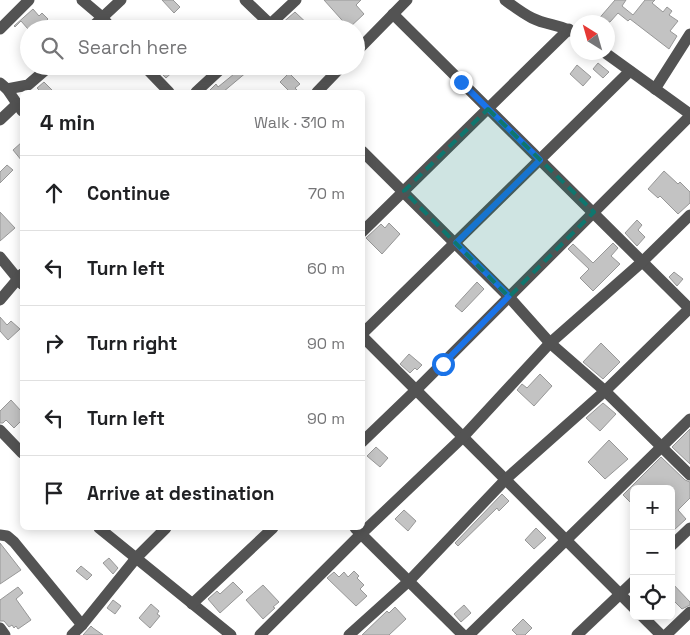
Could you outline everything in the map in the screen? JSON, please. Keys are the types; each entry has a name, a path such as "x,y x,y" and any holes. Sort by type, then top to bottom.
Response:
{"street":[{"path":"0,29 29,0"},
{"path":"82,0 104,20"},
{"path":"99,20 121,0"},
{"path":"245,0 262,20"},
{"path":"274,20 296,0"},
{"path":"365,43 407,0"},
{"path":"504,0 531,18 570,31"},
{"path":"349,635 409,581 506,479 604,391 690,308 393,14"},
{"path":"655,90 690,34"},
{"path":"365,229 488,108 570,36"},
{"path":"365,439 690,115 615,60"},
{"path":"365,332 630,71"},
{"path":"4,86 28,85 40,75"},
{"path":"153,75 167,90"},
{"path":"198,90 214,75"},
{"path":"319,90 333,75"},
{"path":"0,120 20,108 4,86"},
{"path":"365,154 509,296 550,343 604,391 690,476"},
{"path":"365,524 463,437 550,343 642,262 690,215"},
{"path":"0,257 20,278"},
{"path":"0,300 20,280"},
{"path":"365,338 630,604"},
{"path":"469,635 690,419"},
{"path":"0,430 20,451"},
{"path":"675,542 690,528"},
{"path":"102,530 231,635"},
{"path":"72,635 137,557 164,530"},
{"path":"192,604 271,530"},
{"path":"260,635 358,530 463,635"},
{"path":"0,535 7,536 14,542 82,625"},
{"path":"577,635 630,585"},
{"path":"666,635 690,612"},
{"path":"646,620 661,635"},
{"path":"0,628 5,635"}],"highlighted area":[{"path":"488,109 594,212 509,297 404,191"}],"building":[{"path":"162,0 173,0 180,7 174,13"},
{"path":"324,0 361,0 356,5 364,14 358,20 342,20"},
{"path":"615,0 626,0 622,6 633,15 645,0 655,0 652,3 663,12 667,7 672,11 669,15 678,21 670,31 677,36 669,49 630,19 628,21 618,13 615,16 602,15"},
{"path":"33,9 39,16 42,13 48,19 47,20 21,20"},
{"path":"295,12 303,20 286,20"},
{"path":"598,63 609,72 603,78 593,69"},
{"path":"577,65 591,77 583,86 570,74"},
{"path":"233,75 243,75 225,90 210,90 216,84 218,87"},
{"path":"287,75 291,75 300,84 295,88 297,90 288,90 280,82"},
{"path":"44,82 52,90 39,90 37,88"},
{"path":"20,144 20,159 13,150"},
{"path":"7,165 13,170 0,183 0,172"},
{"path":"664,171 690,192 690,203 678,214 660,196 658,198 648,189"},
{"path":"0,212 15,228 0,241"},
{"path":"637,220 642,225 638,230 645,237 637,246 625,233"},
{"path":"389,223 400,234 382,254 366,238 381,224 385,228"},
{"path":"613,243 618,248 611,256 620,264 593,291 580,278 589,269 568,249 573,244 593,263"},
{"path":"674,272 683,279 677,286 669,277"},
{"path":"477,282 484,289 462,312 455,306"},
{"path":"0,317 7,325 11,321 20,329 8,340 0,331"},
{"path":"601,343 620,362 603,379 583,362"},
{"path":"409,354 422,365 410,373 400,364"},
{"path":"540,374 552,386 534,406 517,390 522,384 527,388"},
{"path":"11,400 20,410 20,422 14,428 6,420 0,423 0,411"},
{"path":"603,403 616,414 600,431 586,418"},
{"path":"690,429 690,464 672,447"},
{"path":"609,440 628,459 605,479 588,462"},
{"path":"376,447 388,458 380,467 367,456"},
{"path":"661,457 685,480 690,482 690,498 678,510 686,519 675,529 675,485 633,485"},
{"path":"630,488 630,502 623,495"},
{"path":"502,494 509,501 499,511 497,508 458,546 455,543"},
{"path":"404,510 416,521 408,531 395,519"},
{"path":"536,528 546,538 534,549 525,540"},
{"path":"0,543 21,570 0,584"},
{"path":"109,558 118,568 113,574 103,563"},
{"path":"81,566 92,575 87,580 76,571"},
{"path":"354,571 359,576 357,578 364,585 360,589 367,596 356,606 327,578 334,572 339,577 344,572 348,577"},
{"path":"233,582 243,592 220,613 208,599 217,591 220,594"},
{"path":"263,585 279,602 263,619 246,600"},
{"path":"675,586 690,602 690,605 682,609 675,602"},
{"path":"18,587 23,593 16,599 31,620 18,629 16,626 14,628 12,625 9,627 4,621 0,621 0,600"},
{"path":"113,600 121,606 115,614 107,608"},
{"path":"151,604 159,611 157,614 160,616 150,628 139,618"},
{"path":"464,605 471,613 461,622 454,614"},
{"path":"395,607 406,619 389,635 362,635 387,611 389,613"},
{"path":"523,619 532,628 525,635 517,635 512,630"},
{"path":"91,626 93,628 103,635 83,635"}],"route":[{"path":"443,364 509,296 456,243 540,160 461,82"}]}
